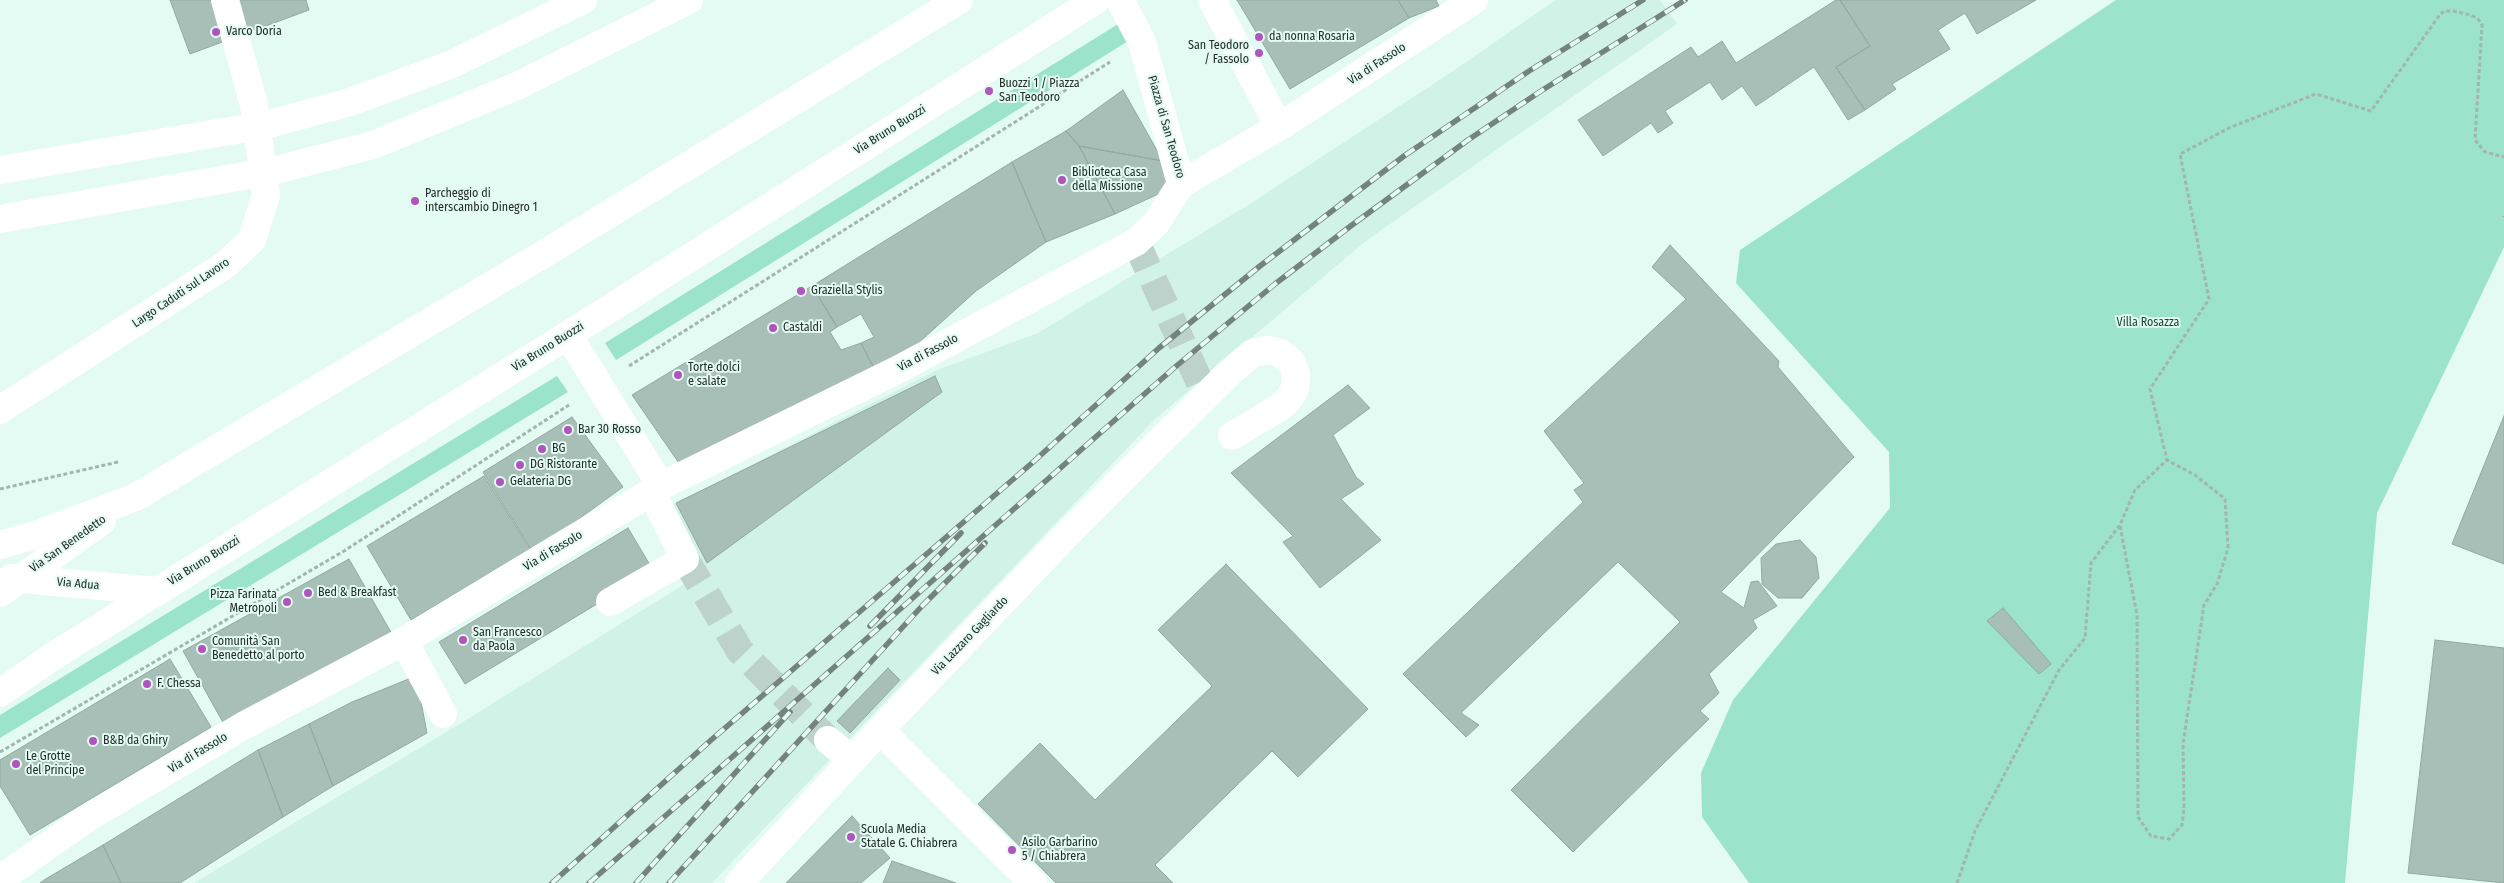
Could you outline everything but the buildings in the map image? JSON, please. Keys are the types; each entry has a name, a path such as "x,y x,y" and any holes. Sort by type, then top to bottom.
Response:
{"main road":[{"name":"Largo Caduti sul Lavoro","path":"0,410 225,266 252,240 266,195 254,105 226,0"},
{"path":"0,170 265,125 350,102 450,65 583,0"},
{"path":"0,219 272,171 374,145 518,86 689,0"},
{"path":"0,545 38,534 136,497 547,252 959,0"},
{"name":"Via Bruno Buozzi","path":"0,693 52,657 568,335 1096,0"},
{"name":"Piazza di San Teodoro","path":"1120,0 1142,42 1182,184 1279,127"},
{"path":"1212,0 1279,127"},
{"name":"Via di Fassolo","path":"1279,127 1474,0"},
{"name":"Via di Fassolo","path":"1,875 89,817 226,736 404,641 656,490 899,369 1136,242 1156,223 1182,184"},
{"path":"568,335 656,490 685,559 610,602"},
{"name":"Via Lazzaro Gagliardo","path":"739,883 880,730 1075,526 1206,396 1253,353 1267,350 1281,353 1291,362 1296,374 1295,388 1289,399 1280,407 1232,436"},
{"name":"Via San Benedetto","path":"4,585 136,497"},
{"name":"Via Adua","path":"4,585 157,591"},
{"path":"404,641 442,714"},
{"path":"880,730 1033,883"},
{"path":"828,740 852,760"}],"path":[{"path":"2120,525 2137,615 2138,817 2151,836 2169,839 2182,825 2184,808 2183,744 2204,605 2218,584 2228,548 2225,499 2195,475 2167,460 2150,389 2209,299 2180,154 2231,127 2316,94 2371,111 2439,16 2444,12 2453,11 2471,15 2478,19 2482,25 2475,140 2485,152 2504,158"},
{"path":"1957,883 1980,823 2059,670 2085,638 2091,563 2120,525 2135,490 2167,460"}],"shaded area":[{"path":"1556,0 1660,0 1677,24 1367,240 1154,420 712,883 194,883 463,722 707,570 673,505 935,371 1038,333 1253,202 1453,71"}],"green space":[{"name":"Villa Rosazza","path":"2116,0 2504,0 2504,247 2377,513 2345,883 1749,883 1702,817 1701,773 1733,700 1890,508 1889,452 1736,283 1740,250"},
{"path":"1123,21 1133,38 616,360 605,343"},
{"path":"557,376 568,392 0,738 0,715"}],"tunnel":[{"path":"1136,242 1206,396"},
{"path":"685,559 740,651 828,740"}],"railway":[{"path":"552,883 710,741 1032,463 1159,348 1260,266 1404,156 1529,71 1643,0"},
{"path":"589,883 1174,368 1275,284 1468,140 1541,91 1685,0"},
{"path":"870,626 961,533"},
{"path":"669,883 922,606 985,543"},
{"path":"636,883 790,712"}],"place":[{"name":"Varco Doria","path":"216,32"},
{"name":"da nonna Rosaria","path":"1259,37"},
{"name":"San Teodoro / Fassolo","path":"1259,53"},
{"name":"Buozzi 1 / Piazza San Teodoro","path":"989,91"},
{"name":"Biblioteca Casa della Missione","path":"1062,180"},
{"name":"Parcheggio di interscambio Dinegro 1","path":"415,201"},
{"name":"Graziella Stylis","path":"801,291"},
{"name":"Castaldi","path":"773,328"},
{"name":"Torte dolci e salate","path":"678,375"},
{"name":"Bar 30 Rosso","path":"568,430"},
{"name":"BG","path":"542,449"},
{"name":"DG Ristorante","path":"520,465"},
{"name":"Gelateria DG","path":"500,482"},
{"name":"Bed & Breakfast","path":"308,593"},
{"name":"Pizza Farinata Metropoli","path":"287,602"},
{"name":"San Francesco da Paola","path":"463,640"},
{"name":"Comunità San Benedetto al porto","path":"202,649"},
{"name":"F. Chessa","path":"147,684"},
{"name":"B&B da Ghiry","path":"93,741"},
{"name":"Le Grotte del Principe","path":"16,764"},
{"name":"Scuola Media Statale G. Chiabrera","path":"851,837"},
{"name":"Asilo Garbarino 5 / Chiabrera","path":"1012,850"}]}
